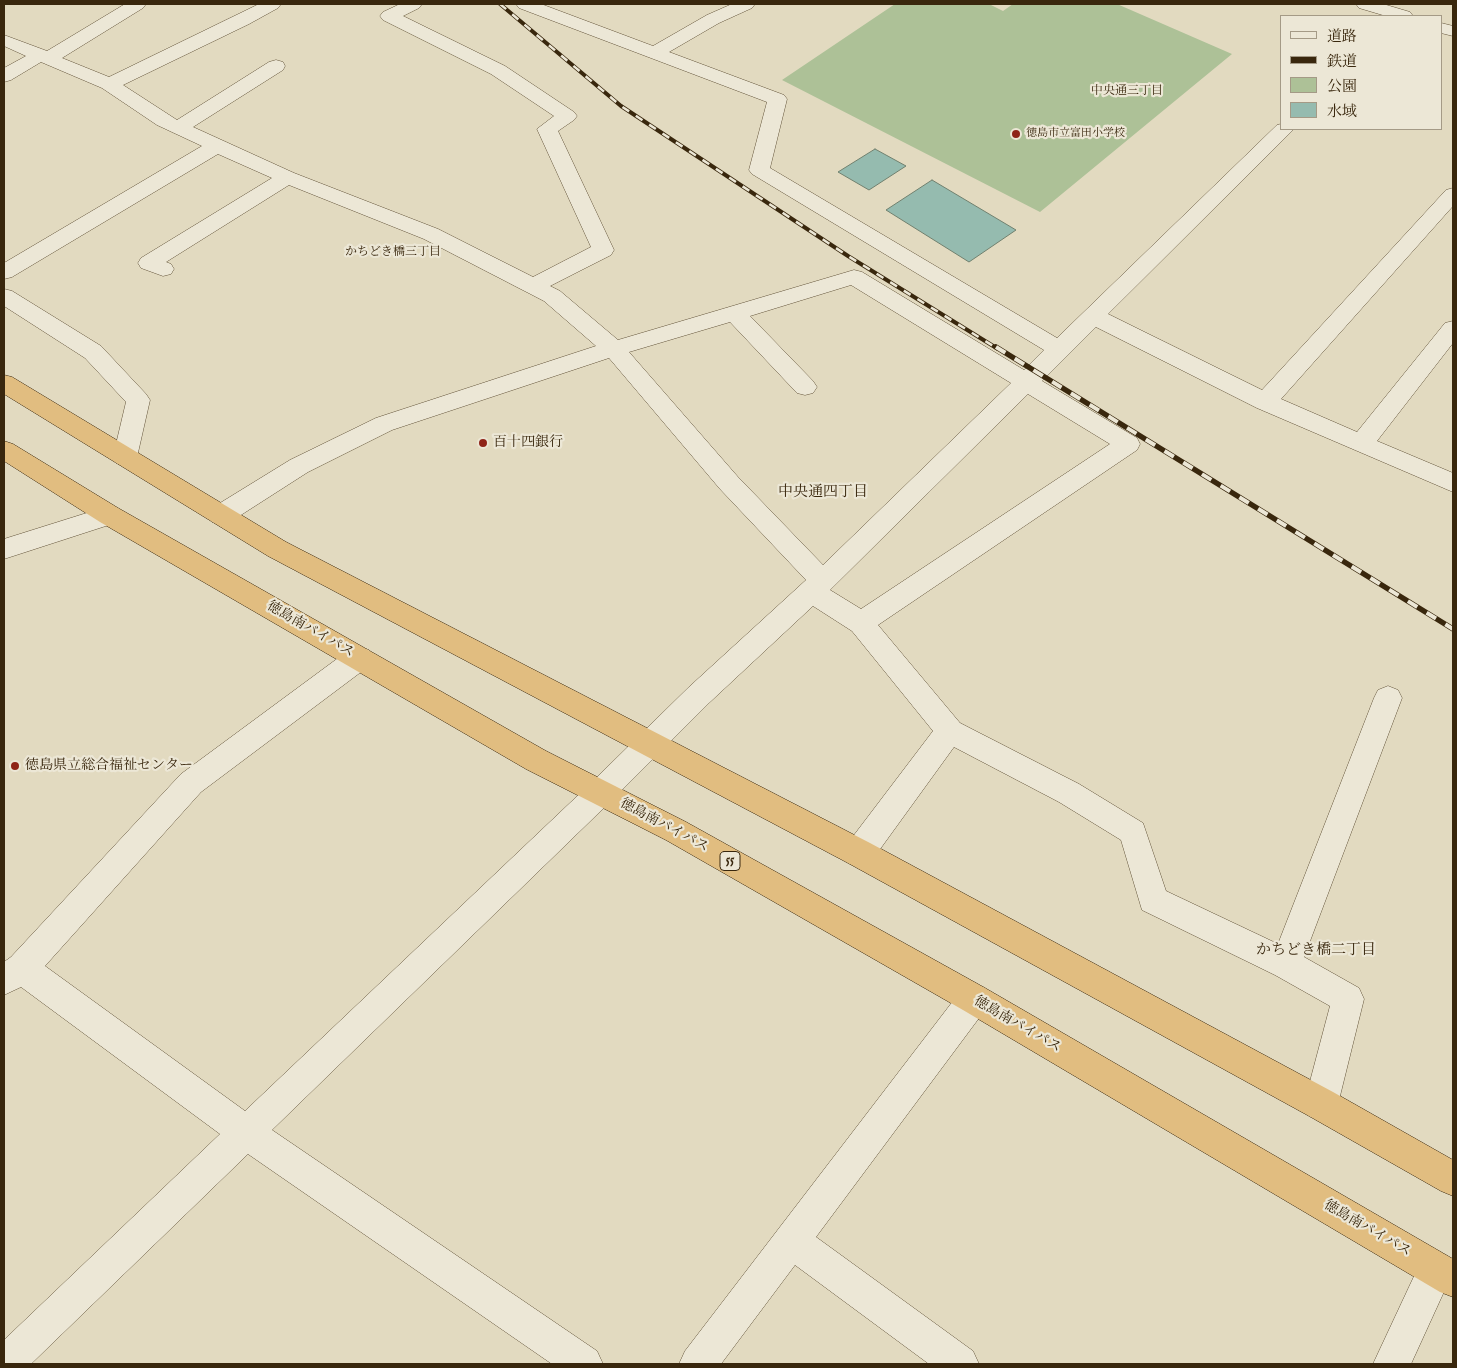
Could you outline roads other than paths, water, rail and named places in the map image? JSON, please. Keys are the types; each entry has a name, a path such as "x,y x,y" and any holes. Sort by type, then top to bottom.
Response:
{"highway":[{"path":"4,383 277,549 859,853 1321,1104 1453,1178"},
{"name":"徳島南バイパス","path":"4,450 109,515 536,760 676,831 974,999 1445,1274"}],"street":[{"path":"4,76 44,57 137,4"},
{"path":"108,84 243,20 272,4"},
{"path":"413,4 388,16 498,70 567,116 547,129 603,250 532,286"},
{"path":"524,4 777,100 760,170 1059,349"},
{"path":"654,53 713,19 746,4"},
{"path":"1365,4 1404,13"},
{"path":"4,40 108,84 164,121 178,128 286,177 431,234 552,296 614,349 818,586 861,623 950,731 1069,793 1133,832 1153,900 1286,964 1348,999 1321,1104"},
{"path":"178,128 276,66"},
{"path":"5,1364 601,792 699,695 818,586 1283,130"},
{"path":"4,272 217,146"},
{"path":"163,270 149,263 286,177"},
{"path":"1265,402 1453,194"},
{"path":"221,515 299,466 384,424 550,368 854,278 1128,444 861,623"},
{"path":"4,296 93,352 138,400 125,457"},
{"path":"735,313 805,386"},
{"path":"1093,316 1265,402 1453,483"},
{"path":"1362,443 1453,328"},
{"path":"4,549 109,515"},
{"path":"359,658 191,783 13,974 584,1364"},
{"path":"1286,964 1388,698"},
{"path":"859,853 950,731"},
{"path":"698,1364 974,999"},
{"path":"791,1241 960,1364"},
{"path":"1392,1364 1445,1274"}],"water":[{"path":"875,149 906,166 869,190 838,172"},
{"path":"932,180 1016,230 969,262 886,210"}],"railway":[{"path":"500,4 621,106 848,256 998,349"},
{"path":"996,347 1453,629"}],"place":[{"name":"徳島市立富田小学校","path":"1016,134"},
{"name":"百十四銀行","path":"483,443"},
{"name":"徳島県立総合福祉センター","path":"15,766"}],"district":[{"name":"中央通三丁目","path":"1127,92"},
{"name":"かちどき橋三丁目","path":"393,253"},
{"name":"中央通四丁目","path":"823,493"},
{"name":"かちどき橋二丁目","path":"1316,951"}]}
